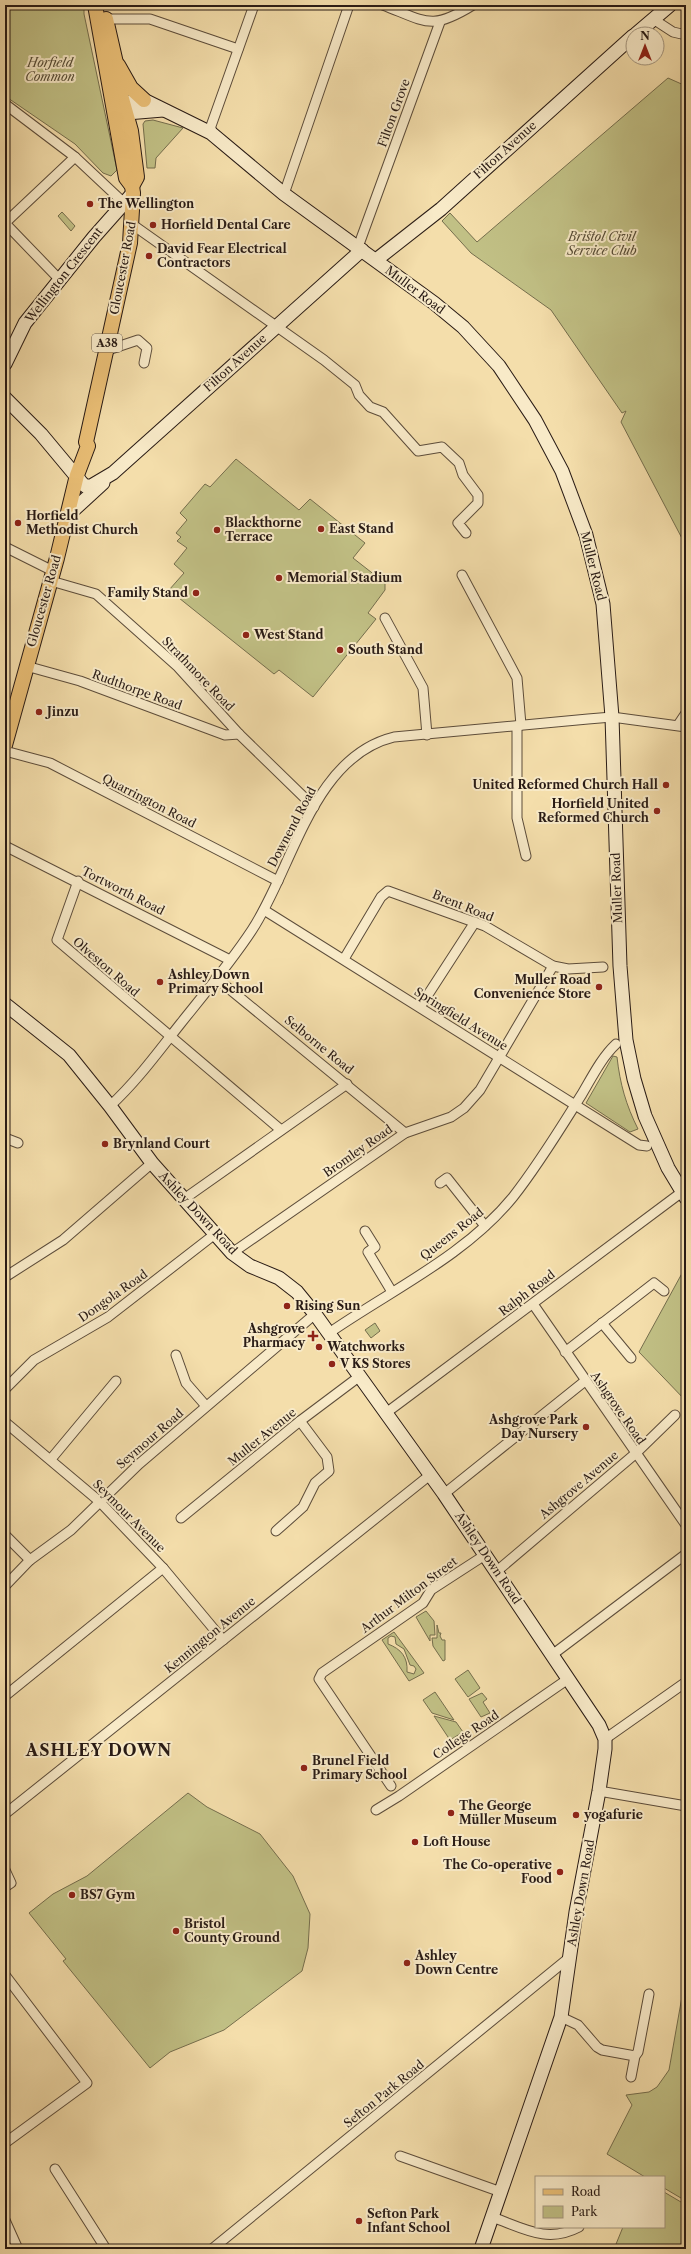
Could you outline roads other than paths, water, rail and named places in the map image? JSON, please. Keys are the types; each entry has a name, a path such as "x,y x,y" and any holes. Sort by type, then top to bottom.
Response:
{"main road":[{"name":"Gloucester Road","path":"5,746 10,706 26,666 52,576 82,457 80,452 82,445 86,442 133,225 129,194 137,177 119,109 95,5"},
{"name":"Gloucester Road","path":"104,5 116,63 115,74 119,109"},
{"path":"645,26 670,5"},
{"name":"Filton Avenue","path":"376,260 441,209 625,43"},
{"path":"116,63 131,88 144,100 119,109"},
{"name":"Muller Road","path":"144,100 211,133 284,194 360,248 459,324 489,355 535,420 562,471 586,535 598,577 608,652 612,717 612,967 634,1079 650,1131 684,1195"},
{"path":"119,109 163,110"},
{"name":"Wellington Crescent","path":"5,364 25,323 129,194"},
{"name":"Filton Avenue","path":"67,516 360,248"},
{"path":"5,398 41,434 77,475 108,477"},
{"name":"Ashley Down Road","path":"5,1004 69,1055 110,1106 152,1163 232,1253 250,1266 279,1278 297,1292 316,1314 497,1571 599,1725 605,1739 599,1791 576,1912 560,2017 481,2249"}],"street":[{"path":"211,133 211,126 254,5"},
{"path":"284,194 349,5"},
{"path":"383,5 428,22 440,22 452,18 473,5"},
{"path":"106,19 150,19 238,49"},
{"path":"653,19 668,29 686,36"},
{"name":"Filton Grove","path":"360,248 440,22"},
{"path":"5,104 75,157 129,194"},
{"path":"59,279 5,223 75,157"},
{"path":"133,225 324,360 355,385 359,395 370,407 383,412 418,451 442,447 459,463 463,475 478,495 478,503 458,523 466,532"},
{"path":"105,351 138,340 147,348 144,363"},
{"name":"Strathmore Road","path":"5,547 52,576 96,594 178,667 239,734 314,807"},
{"path":"462,575 518,680 518,824 526,856"},
{"path":"385,618 423,688 426,735"},
{"name":"Rudthorpe Road","path":"26,666 80,681 225,735 239,734"},
{"path":"682,726 686,712"},
{"name":"Downend Road","path":"110,1106 142,1073 230,960 264,910 314,807 343,767 369,746 394,737 612,717 682,726"},
{"name":"Quarrington Road","path":"5,751 50,763 278,881"},
{"name":"Tortworth Road","path":"5,846 78,881 230,960"},
{"name":"Olveston Road","path":"78,881 57,940 169,1038"},
{"name":"Brent Road","path":"344,959 387,891 396,892 475,922 553,966 575,969 612,967"},
{"name":"Springfield Avenue","path":"264,910 639,1145 647,1146"},
{"path":"420,1007 475,922"},
{"name":"Bromley Road","path":"232,1253 405,1133 451,1117 464,1108 480,1090 498,1057 553,966"},
{"name":"Selborne Road","path":"216,978 405,1133"},
{"path":"169,1038 280,1130"},
{"name":"Queens Road","path":"329,1333 445,1258 485,1226 512,1198 540,1161 616,1044"},
{"path":"184,1199 347,1084"},
{"path":"5,1138 18,1143"},
{"path":"5,1277 63,1240 152,1163"},
{"path":"440,1183 447,1178 485,1226"},
{"name":"Ralph Road","path":"386,1413 532,1304 684,1195"},
{"path":"365,1231 375,1247 368,1252 392,1292"},
{"name":"Dongola Road","path":"5,1389 34,1360 108,1317 215,1234"},
{"path":"565,1352 654,1282 664,1291"},
{"name":"Ashgrove Road","path":"532,1304 635,1454 686,1525"},
{"name":"Seymour Road","path":"5,1586 30,1560 71,1530 99,1501 139,1464 316,1314"},
{"path":"602,1323 631,1358"},
{"path":"176,1355 186,1384 206,1406"},
{"name":"Muller Avenue","path":"181,1518 300,1421 360,1376"},
{"path":"51,1459 116,1381"},
{"path":"444,1494 585,1381"},
{"name":"Ashgrove Avenue","path":"497,1571 635,1454 674,1415"},
{"path":"276,1531 303,1507 315,1484 329,1471 327,1457 300,1421"},
{"name":"Seymour Avenue","path":"5,1422 51,1459 99,1501 163,1568 224,1640"},
{"name":"Kennington Avenue","path":"5,1814 430,1475"},
{"path":"5,1535 30,1560"},
{"name":"Arthur Milton Street","path":"391,1786 319,1679 322,1673 423,1603 431,1590 485,1554"},
{"path":"552,1655 686,1554"},
{"path":"5,1696 163,1568"},
{"name":"College Road","path":"376,1810 399,1796 568,1679"},
{"path":"605,1739 686,1682"},
{"path":"599,1791 686,1806"},
{"path":"5,1870 8,1885"},
{"name":"Sefton Park Road","path":"212,2249 570,1957"},
{"path":"5,1976 87,2084 6,2139"},
{"path":"630,2077 635,2056 638,2052 649,1994"},
{"path":"560,2017 578,2025 596,2047 602,2050 635,2056"},
{"path":"400,2156 501,2192"},
{"path":"56,2169 106,2249"},
{"path":"492,2217 542,2235 568,2233 578,2228"},
{"path":"5,2220 18,2249"}],"place":[{"name":"The Wellington","path":"90,204"},
{"name":"Horfield Dental Care","path":"153,225"},
{"name":"David Fear Electrical Contractors","path":"149,256"},
{"name":"Horfield Methodist Church","path":"18,523"},
{"name":"East Stand","path":"321,529"},
{"name":"Blackthorne Terrace","path":"217,530"},
{"name":"Memorial Stadium","path":"279,578"},
{"name":"Family Stand","path":"196,593"},
{"name":"West Stand","path":"246,635"},
{"name":"South Stand","path":"340,650"},
{"name":"Jinzu","path":"39,712"},
{"name":"United Reformed Church Hall","path":"666,785"},
{"name":"Horfield United Reformed Church","path":"657,811"},
{"name":"Ashley Down Primary School","path":"160,982"},
{"name":"Muller Road Convenience Store","path":"599,987"},
{"name":"Brynland Court","path":"105,1144"},
{"name":"Rising Sun","path":"287,1306"},
{"name":"Ashgrove Pharmacy","path":"313,1336"},
{"name":"Watchworks","path":"319,1347"},
{"name":"V KS Stores","path":"332,1364"},
{"name":"Ashgrove Park Day Nursery","path":"586,1427"},
{"name":"Brunel Field Primary School","path":"304,1768"},
{"name":"The George Müller Museum","path":"451,1813"},
{"name":"yogafurie","path":"576,1815"},
{"name":"Loft House","path":"415,1842"},
{"name":"The Co-operative Food","path":"560,1872"},
{"name":"BS7 Gym","path":"72,1895"},
{"name":"Bristol County Ground","path":"176,1931"},
{"name":"Ashley Down Centre","path":"407,1963"},
{"name":"Sefton Park Infant School","path":"359,2221"}],"district":[{"name":"ASHLEY DOWN","path":"99,1750"}],"park label":[{"name":"Horfield Common","path":"50,70"},
{"name":"Bristol Civil Service Club","path":"602,244"}]}
